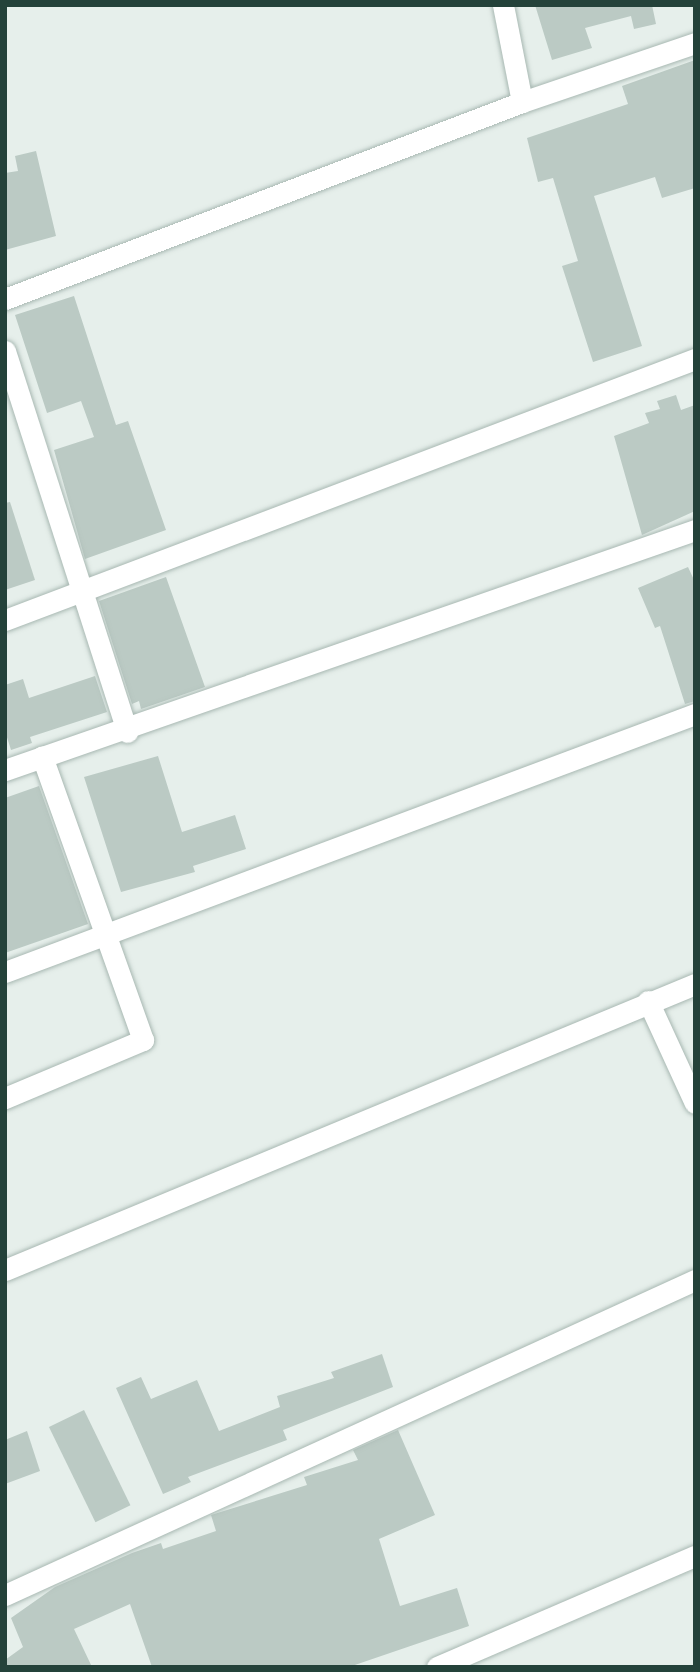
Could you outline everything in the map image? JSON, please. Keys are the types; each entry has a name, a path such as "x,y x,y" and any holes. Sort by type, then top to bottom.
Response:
{"street":[{"path":"503,5 522,102"},
{"path":"5,299 522,102 695,43"},
{"path":"5,351 77,589 127,732"},
{"path":"5,620 77,589 695,359"},
{"path":"5,770 42,756 127,732 695,530"},
{"path":"5,972 106,931 695,713"},
{"path":"5,1098 143,1040 42,756"},
{"path":"5,1270 695,984"},
{"path":"648,1002 695,1103"},
{"path":"5,1595 695,1280"},
{"path":"437,1667 695,1556"}],"building":[{"path":"535,5 652,5 656,24 634,29 631,16 585,28 592,48 552,60"},
{"path":"695,60 695,188 662,198 655,177 594,196 642,346 593,362 562,266 578,261 553,178 538,182 527,138 628,104 622,86"},
{"path":"36,151 56,236 5,250 5,173 18,171 15,156"},
{"path":"74,296 116,425 128,421 166,530 85,559 54,450 94,437 81,401 47,413 15,315"},
{"path":"676,395 681,410 695,405 695,511 642,535 614,436 649,423 645,413 660,409 657,401"},
{"path":"10,502 35,580 5,590 5,503"},
{"path":"688,567 695,582 695,701 685,704 660,626 655,628 638,588"},
{"path":"166,577 205,687 141,709 139,701 132,704 99,601"},
{"path":"95,676 107,712 30,737 32,743 11,750 5,731 5,685 23,679 29,698"},
{"path":"158,756 182,832 235,815 246,849 193,866 195,872 121,892 84,777"},
{"path":"39,786 88,924 5,953 5,798"},
{"path":"382,1354 393,1387 283,1430 287,1440 188,1477 191,1482 163,1494 116,1388 141,1377 151,1399 197,1380 219,1431 280,1407 277,1396 334,1378 331,1372"},
{"path":"84,1410 130,1505 95,1522 49,1427"},
{"path":"398,1430 435,1515 379,1539 400,1606 457,1588 469,1626 349,1667 152,1667 130,1604 74,1629 92,1667 5,1667 5,1660 23,1647 11,1618 55,1587 132,1553 161,1543 163,1549 216,1531 211,1515 307,1485 304,1477 358,1460 353,1450"},
{"path":"27,1431 40,1471 5,1484 5,1440"}]}
